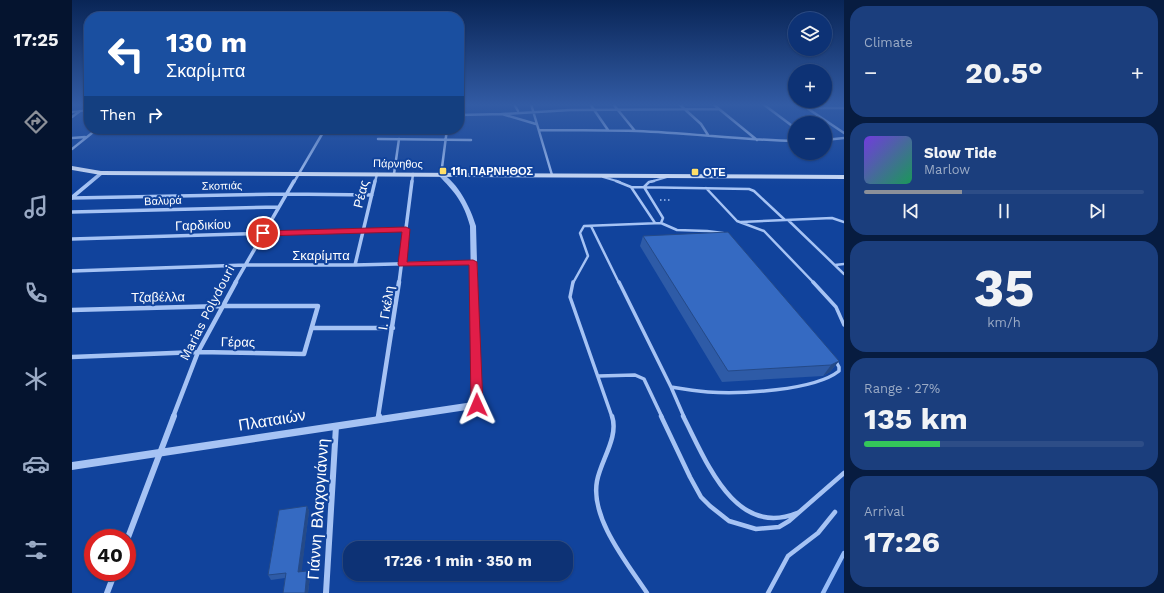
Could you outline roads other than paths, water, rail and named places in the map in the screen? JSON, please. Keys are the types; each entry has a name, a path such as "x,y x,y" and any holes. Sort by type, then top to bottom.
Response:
{"main road":[{"name":"Πάρνηθος","path":"72,168 101,172 844,177"},
{"path":"72,173 101,172"}],"street":[{"path":"539,132 552,175"},
{"path":"647,132 788,141"},
{"path":"747,132 757,140"},
{"path":"72,149 91,134"},
{"name":"Marias Polydouri","path":"131,529 198,352 263,233 322,134"},
{"path":"447,134 441,175 449,182 459,195 472,220 473,262"},
{"path":"72,138 86,138"},
{"path":"832,139 844,138"},
{"path":"378,139 471,140"},
{"path":"394,174 399,139"},
{"path":"72,198 101,172"},
{"name":"Ρέας","path":"355,265 377,174"},
{"name":"Ι. Γκέλη","path":"378,420 393,328 413,174"},
{"name":"Σκοπιάς","path":"72,198 286,194 372,195"},
{"name":"Βαλυρά","path":"72,212 278,207"},
{"name":"Γαρδικίου","path":"72,239 406,229"},
{"name":"Σκαρίμπα","path":"72,271 246,265 355,265 473,262"},
{"name":"Πλαταιών","path":"72,466 477,405 473,262"},
{"name":"Τζαβέλλα","path":"72,310 223,306 318,306 312,328"},
{"path":"312,328 393,328"},
{"name":"Γέρας","path":"72,357 198,352 304,354 312,328"},
{"name":"Γιάννη Βλαχογιάννη","path":"326,593 336,426"},
{"path":"107,593 112,581"}],"lane":[{"path":"598,176 619,181 631,187 752,190 844,274"},
{"path":"644,187 649,182 672,176"},
{"path":"631,187 655,223"},
{"path":"644,187 663,218 661,223"},
{"path":"706,188 739,222 764,231 830,300 836,308 844,325"},
{"path":"739,222 832,218 844,222"},
{"path":"647,593 606,527 597,504 597,481 611,439 614,422 599,376 571,301 570,292 573,283 588,256 580,233 584,226 661,223 676,231 718,232 727,235"},
{"path":"591,226 672,387 676,400 713,476 722,489 733,501 746,511 762,517 782,518 798,513"},
{"path":"835,265 844,264"},
{"path":"672,387 721,392 793,387 833,378 837,375 839,367 831,355"},
{"path":"599,376 635,375 644,379 701,497 718,514 729,521 756,529 779,527 798,513 844,473"},
{"path":"768,593 788,556 818,533 835,512"}],"waterway":[{"path":"823,593 844,553"}],"place":[{"name":"11η ΠΑΡΝΗΘΟΣ","path":"443,171"},
{"name":"ΟΤΕ","path":"695,172"}]}
